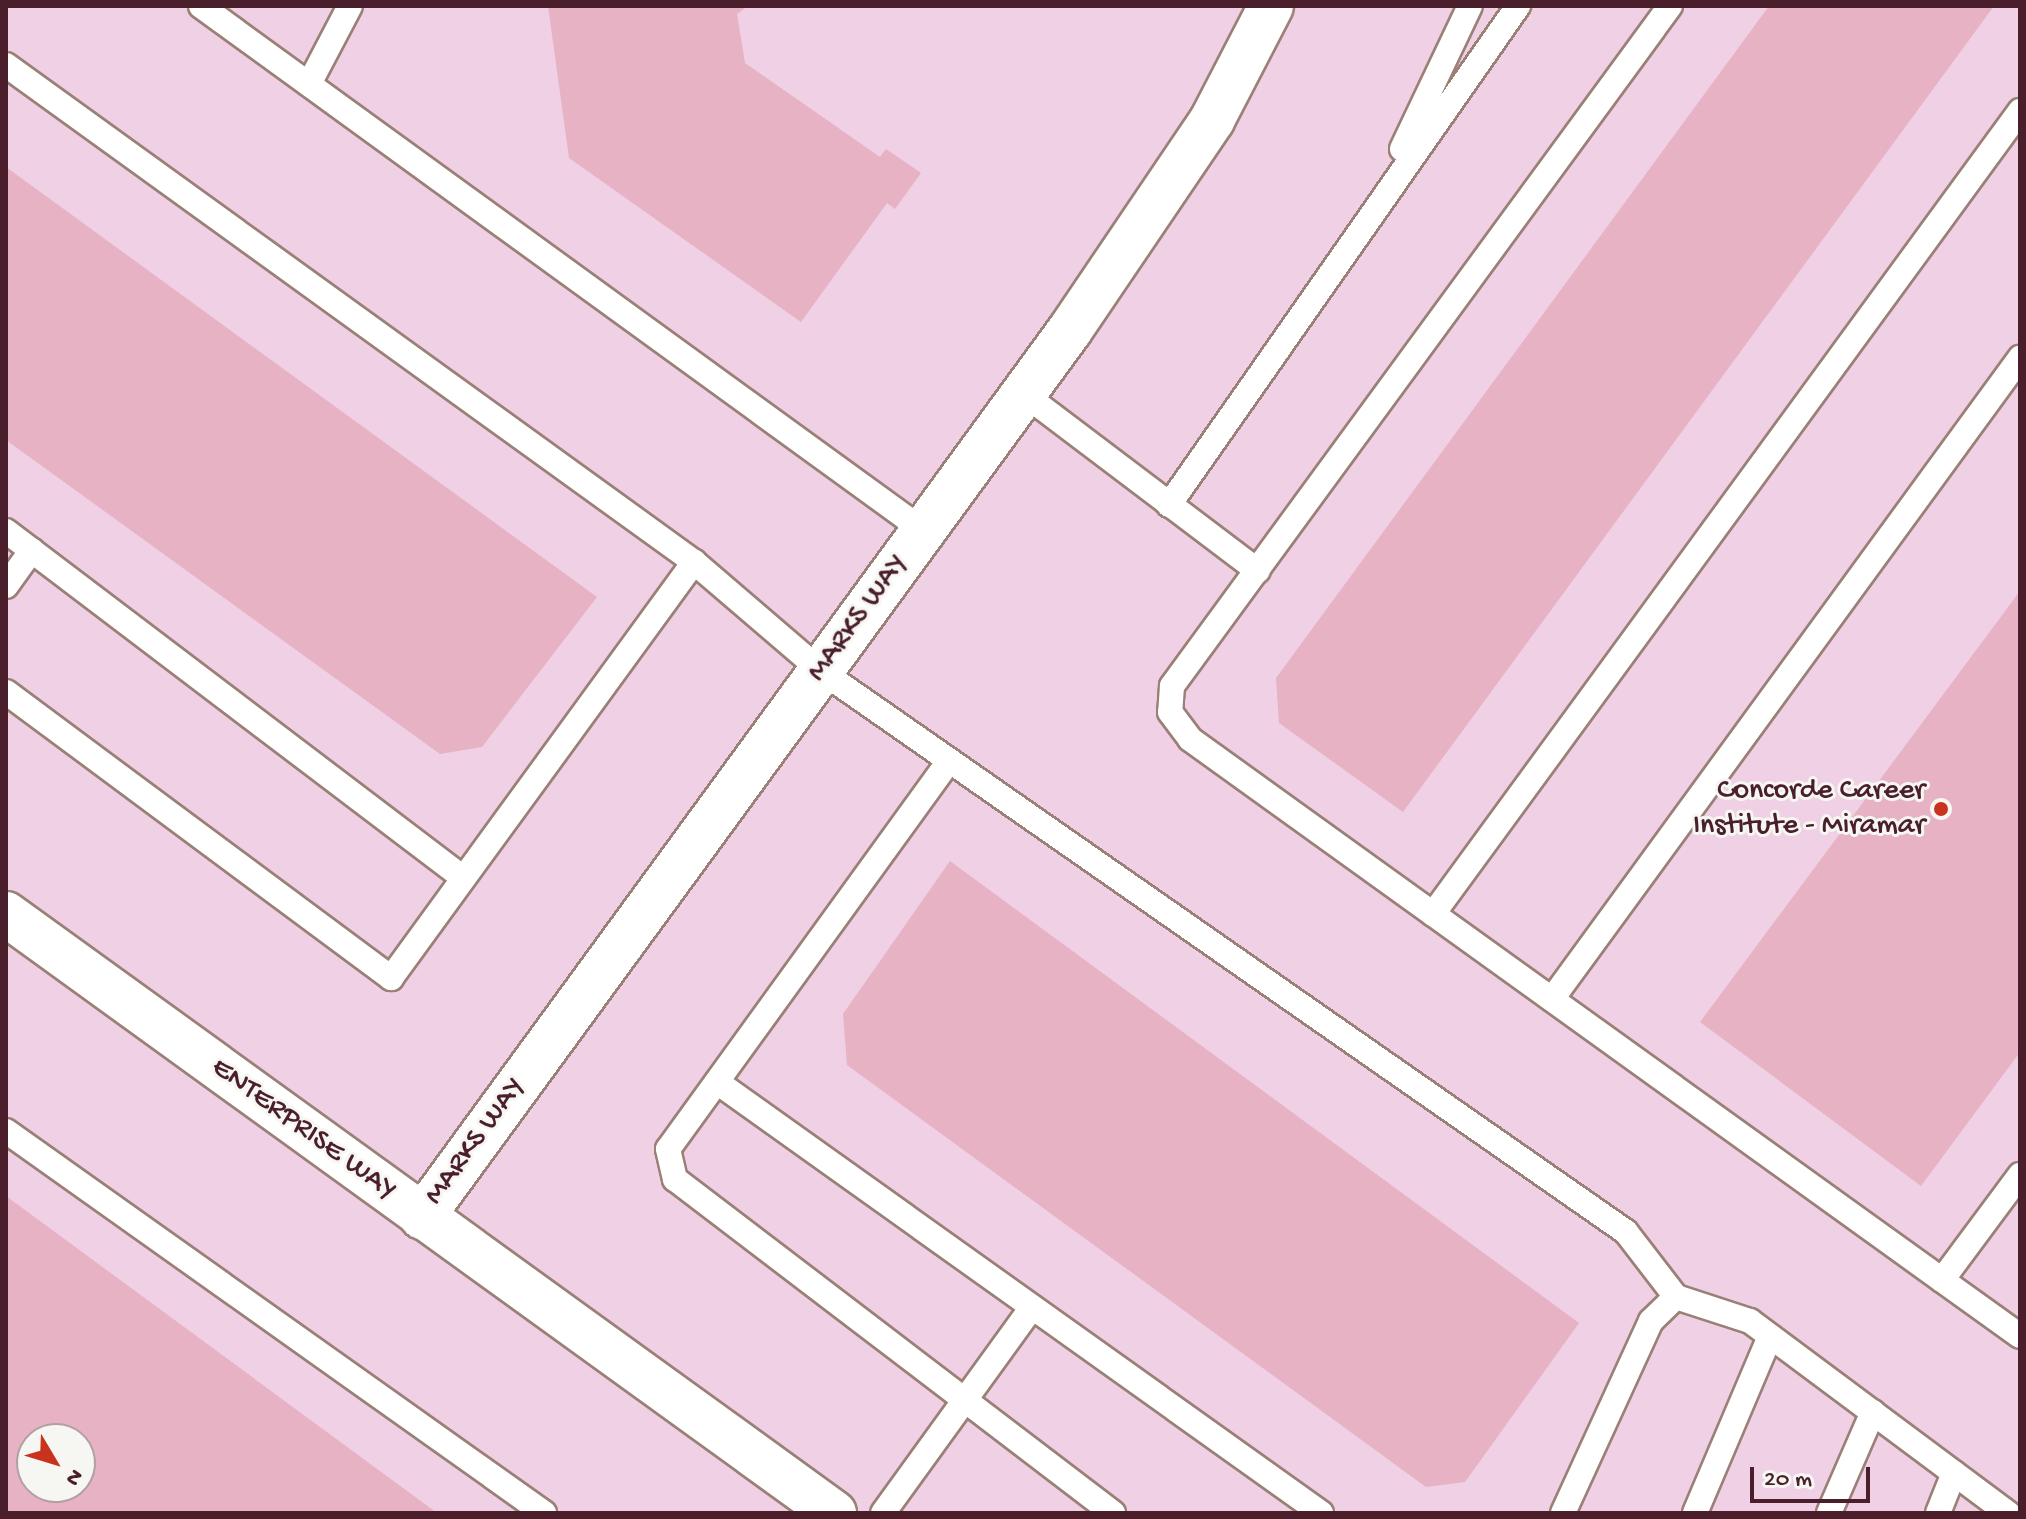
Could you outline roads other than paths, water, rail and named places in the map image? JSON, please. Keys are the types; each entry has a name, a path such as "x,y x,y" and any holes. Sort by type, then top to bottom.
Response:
{"street":[{"name":"MARKS WAY","path":"422,1217 1024,394 1212,120 1271,6"},
{"name":"ENTERPRISE WAY","path":"6,914 834,1513"}],"lane":[{"path":"201,6 924,531"},
{"path":"309,84 350,6"},
{"path":"1376,205 1470,6"},
{"path":"1169,505 1518,6"},
{"path":"1670,6 1172,686 1170,712 1190,739 2020,1336"},
{"path":"6,65 694,562 821,671 1626,1232 1676,1297 1750,1321 2008,1513"},
{"path":"1433,914 2020,111"},
{"path":"1552,999 2020,358"},
{"path":"1024,394 1258,571"},
{"path":"6,531 462,877"},
{"path":"6,586 32,550"},
{"path":"6,692 391,978 694,562"},
{"path":"949,761 668,1149 675,1179 1113,1513"},
{"path":"717,1082 1321,1513"},
{"path":"6,1131 544,1513"},
{"path":"1942,1280 2020,1175"},
{"path":"1563,1513 1651,1321 1676,1297"},
{"path":"883,1513 1032,1307"},
{"path":"1695,1513 1770,1336"},
{"path":"1829,1513 1873,1412"},
{"path":"1938,1513 1954,1473"}],"place":[{"name":"Concorde Career Institute - Miramar","path":"1941,809"}]}
